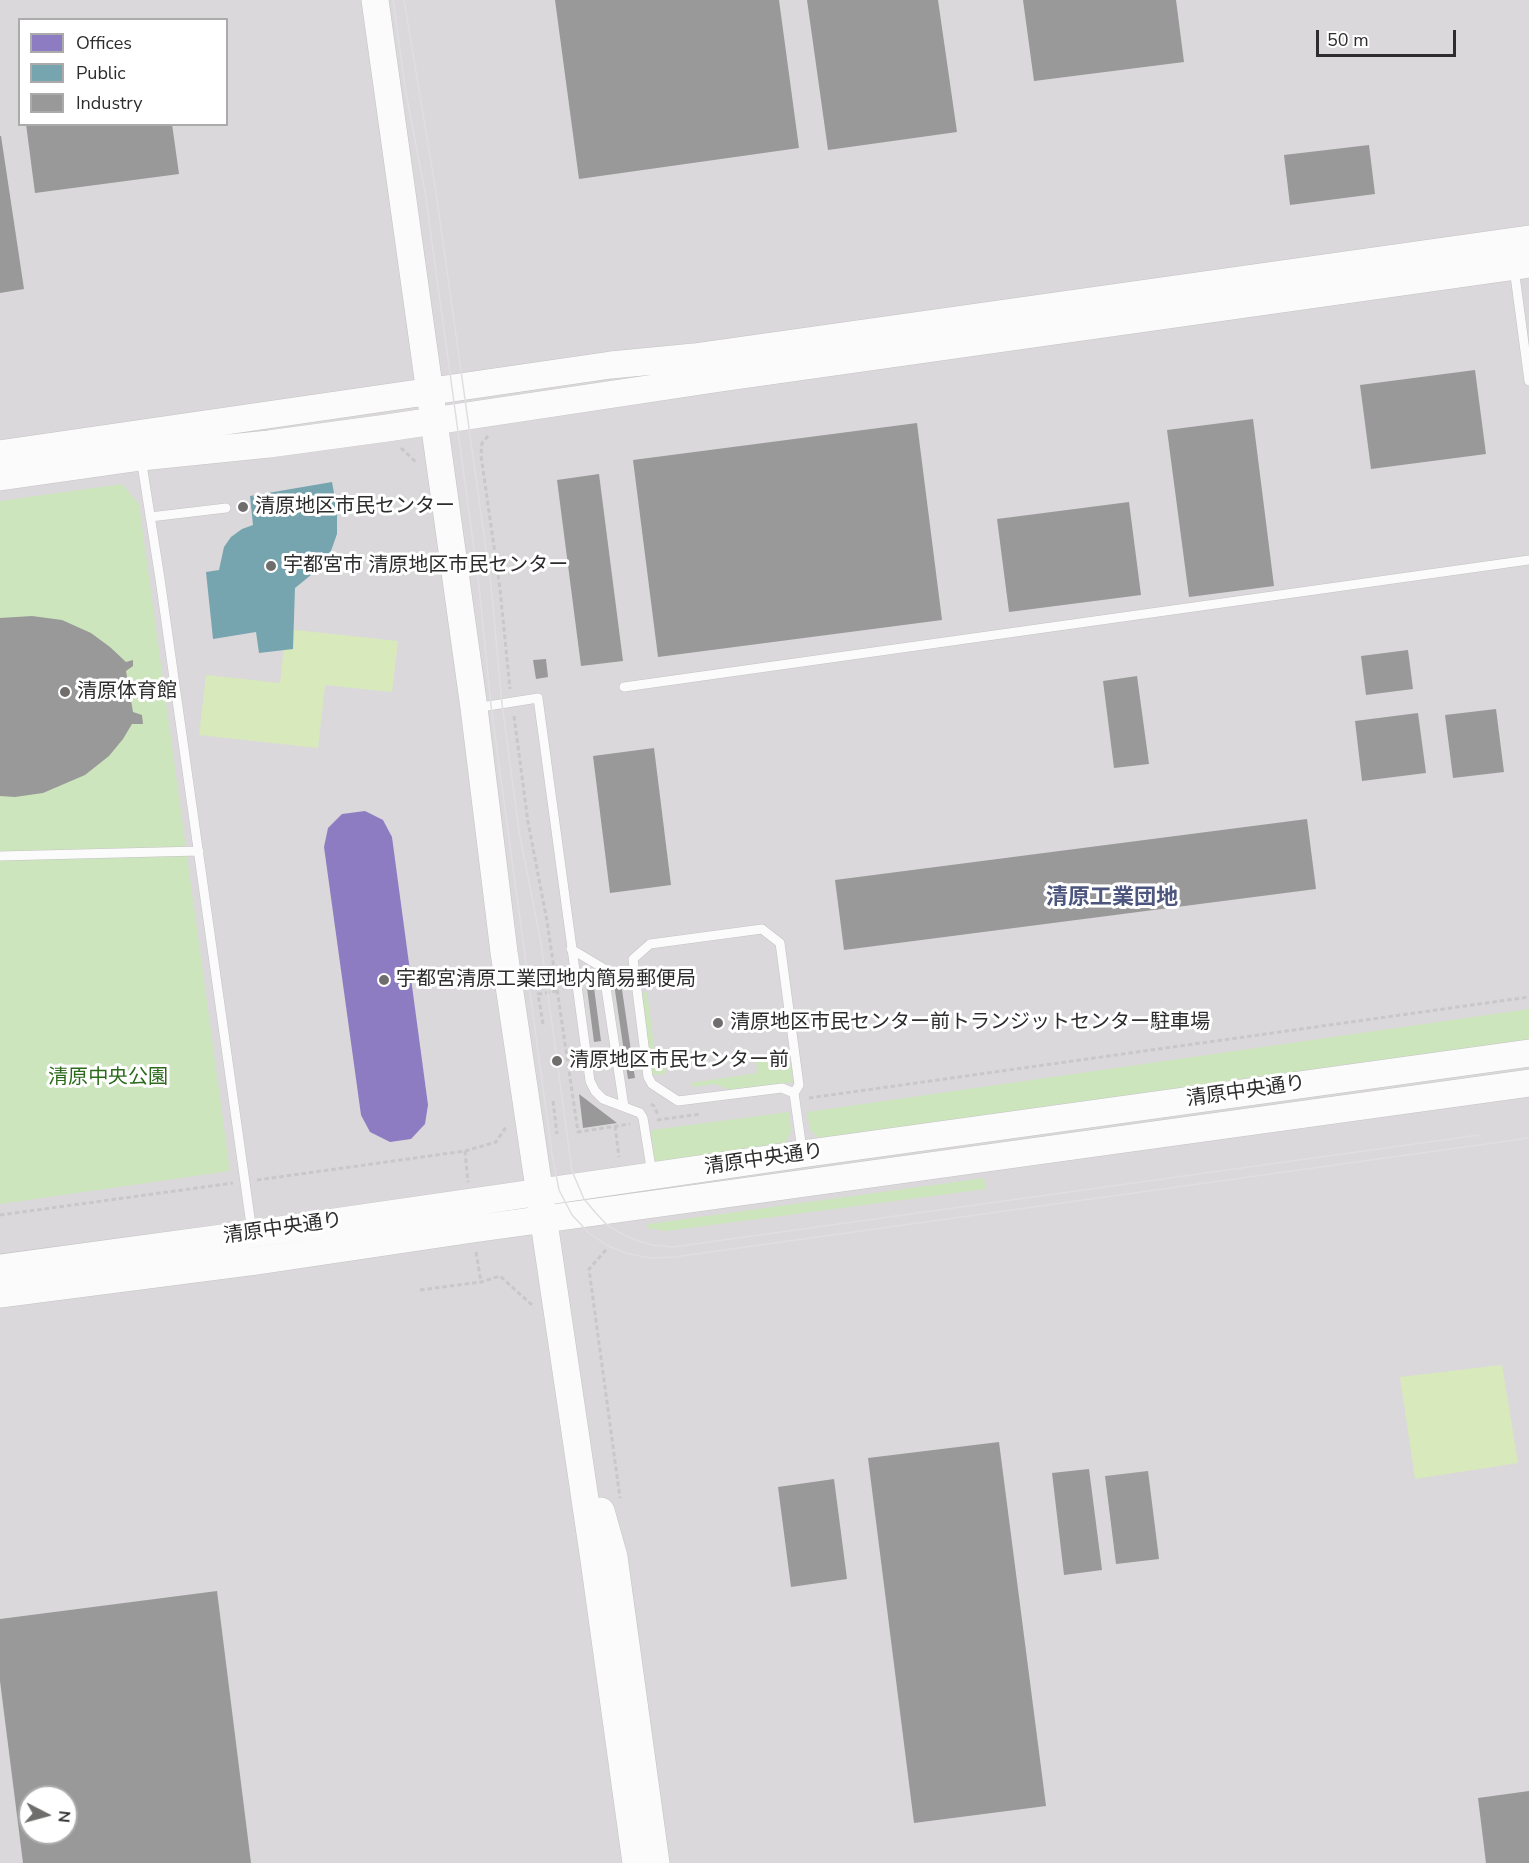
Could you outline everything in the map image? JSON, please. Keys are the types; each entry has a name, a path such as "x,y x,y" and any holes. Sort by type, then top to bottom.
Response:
{"street":[{"path":"375,0 474,708 504,952 636,1863"},
{"path":"0,477 139,446 430,392 611,365 694,357 1518,253"},
{"path":"0,454 139,446 269,444 434,422 1518,253"},
{"name":"清原中央通り","path":"0,1294 539,1193 1529,1053"},
{"name":"清原中央通り","path":"0,1268 254,1247 543,1219 1529,1083"},
{"path":"570,1400 614,1557 656,1863"}],"lane":[{"path":"1518,253 1529,381"},
{"path":"139,446 199,850 254,1247"},
{"path":"150,517 226,508"},
{"path":"624,687 1529,560"},
{"path":"474,708 538,698 590,1081 595,1091 603,1099 640,1113 644,1122 652,1176"},
{"path":"0,856 199,850"},
{"path":"795,1096 782,1088 683,1101 674,1099 652,1084 648,1077 633,959 650,944 762,929 780,943 799,1085 795,1096 802,1154"},
{"path":"571,949 603,968 624,1107"}],"path":[{"path":"396,446 417,462"},
{"path":"543,1023 538,994 558,991"},
{"path":"795,1096 1529,997"},
{"path":"553,1101 557,1134"},
{"path":"578,1132 707,1113"},
{"path":"496,1142 509,1122"},
{"path":"615,1126 620,1157"},
{"path":"465,1151 468,1188"},
{"path":"475,1244 481,1282"},
{"path":"606,1250 589,1269 621,1499"},
{"path":"420,1290 481,1282 500,1276 532,1305 534,1316"}],"shaded area":[{"path":"0,0 1529,0 1529,1863 0,1863"}],"green space":[{"name":"清原中央公園","path":"122,484 139,504 230,1171 0,1204 0,501"},
{"path":"286,629 398,641 392,692 325,685 318,748 199,735 206,675 280,683"},
{"path":"647,992 657,1069 665,1068 665,1074 652,1075 641,993"},
{"path":"1529,1009 1529,1040 821,1140 810,1130 807,1112"},
{"path":"789,1055 793,1082 731,1090 714,1084 694,1087 690,1083 757,1073 756,1060"},
{"path":"789,1112 791,1131 784,1147 655,1164 651,1130"},
{"path":"984,1178 986,1189 666,1231 648,1228 648,1224"},
{"path":"1502,1365 1518,1463 1415,1479 1400,1377"}],"building: Offices":[{"path":"365,811 383,820 392,837 428,1105 425,1124 411,1139 390,1142 370,1132 361,1115 324,847 328,828 342,814"}],"building: Public":[{"name":"宇都宮市 清原地区市民センター","path":"332,482 337,510 337,534 327,562 295,588 293,649 259,653 256,632 213,639 206,572 219,570 224,547 231,537 253,525 250,496"}],"building: Industry":[{"path":"555,0 779,0 799,148 579,179"},
{"path":"807,0 938,0 957,132 828,150"},
{"path":"1023,0 1176,0 1184,62 1034,81"},
{"path":"26,126 172,126 179,174 35,193"},
{"path":"0,136 24,289 0,293"},
{"path":"1369,145 1375,194 1290,205 1284,155"},
{"path":"1475,370 1486,454 1371,469 1360,385"},
{"path":"1253,419 1274,586 1189,597 1167,430"},
{"path":"917,423 942,620 658,657 633,460"},
{"path":"599,474 623,661 581,666 557,480"},
{"path":"1129,502 1141,595 1009,612 997,519"},
{"name":"清原体育館","path":"32,616 62,620 91,633 126,662 133,660 133,666 126,671 133,712 142,715 143,724 132,724 109,756 85,775 43,793 15,797 0,796 0,618"},
{"path":"1408,650 1413,689 1366,695 1361,656"},
{"path":"546,659 548,677 536,679 533,660"},
{"path":"1137,676 1149,764 1114,768 1103,681"},
{"path":"1496,709 1504,772 1453,778 1445,715"},
{"path":"1418,713 1426,773 1362,781 1355,721"},
{"path":"654,748 671,885 610,893 593,756"},
{"path":"1307,819 1316,889 844,950 835,880"},
{"path":"620,976 635,1078 628,1079 613,977"},
{"path":"586,980 593,980 601,1041 594,1042"},
{"path":"579,1094 617,1123 583,1128"},
{"path":"999,1442 1046,1806 914,1823 868,1458"},
{"path":"1089,1469 1102,1570 1064,1575 1052,1473"},
{"path":"1148,1471 1159,1559 1116,1564 1105,1476"},
{"path":"834,1479 847,1579 791,1587 778,1487"},
{"path":"217,1591 251,1863 23,1863 21,1845 78,1845 78,1785 18,1785 18,1823 0,1681 0,1619"},
{"path":"1529,1791 1529,1863 1486,1863 1478,1798"}],"tram line":[{"path":"393,0 406,93 425,192 447,351 479,586 491,706 552,1154 559,1190 572,1215 590,1234 608,1246 629,1254 651,1258 674,1257 1529,1138"},
{"path":"404,0 436,192 491,585 502,704 519,831 541,943 572,1171 584,1199 606,1224 636,1240 652,1245 673,1247 1479,1135"}],"place":[{"name":"清原地区市民センター","path":"243,507"},
{"name":"宇都宮市 清原地区市民センター","path":"271,566"},
{"name":"清原体育館","path":"65,692"},
{"name":"宇都宮清原工業団地内簡易郵便局","path":"384,980"},
{"name":"清原地区市民センター前トランジットセンター駐車場","path":"718,1023"},
{"name":"清原地区市民センター前","path":"557,1061"}],"district":[{"name":"清原工業団地","path":"1112,899"}]}
